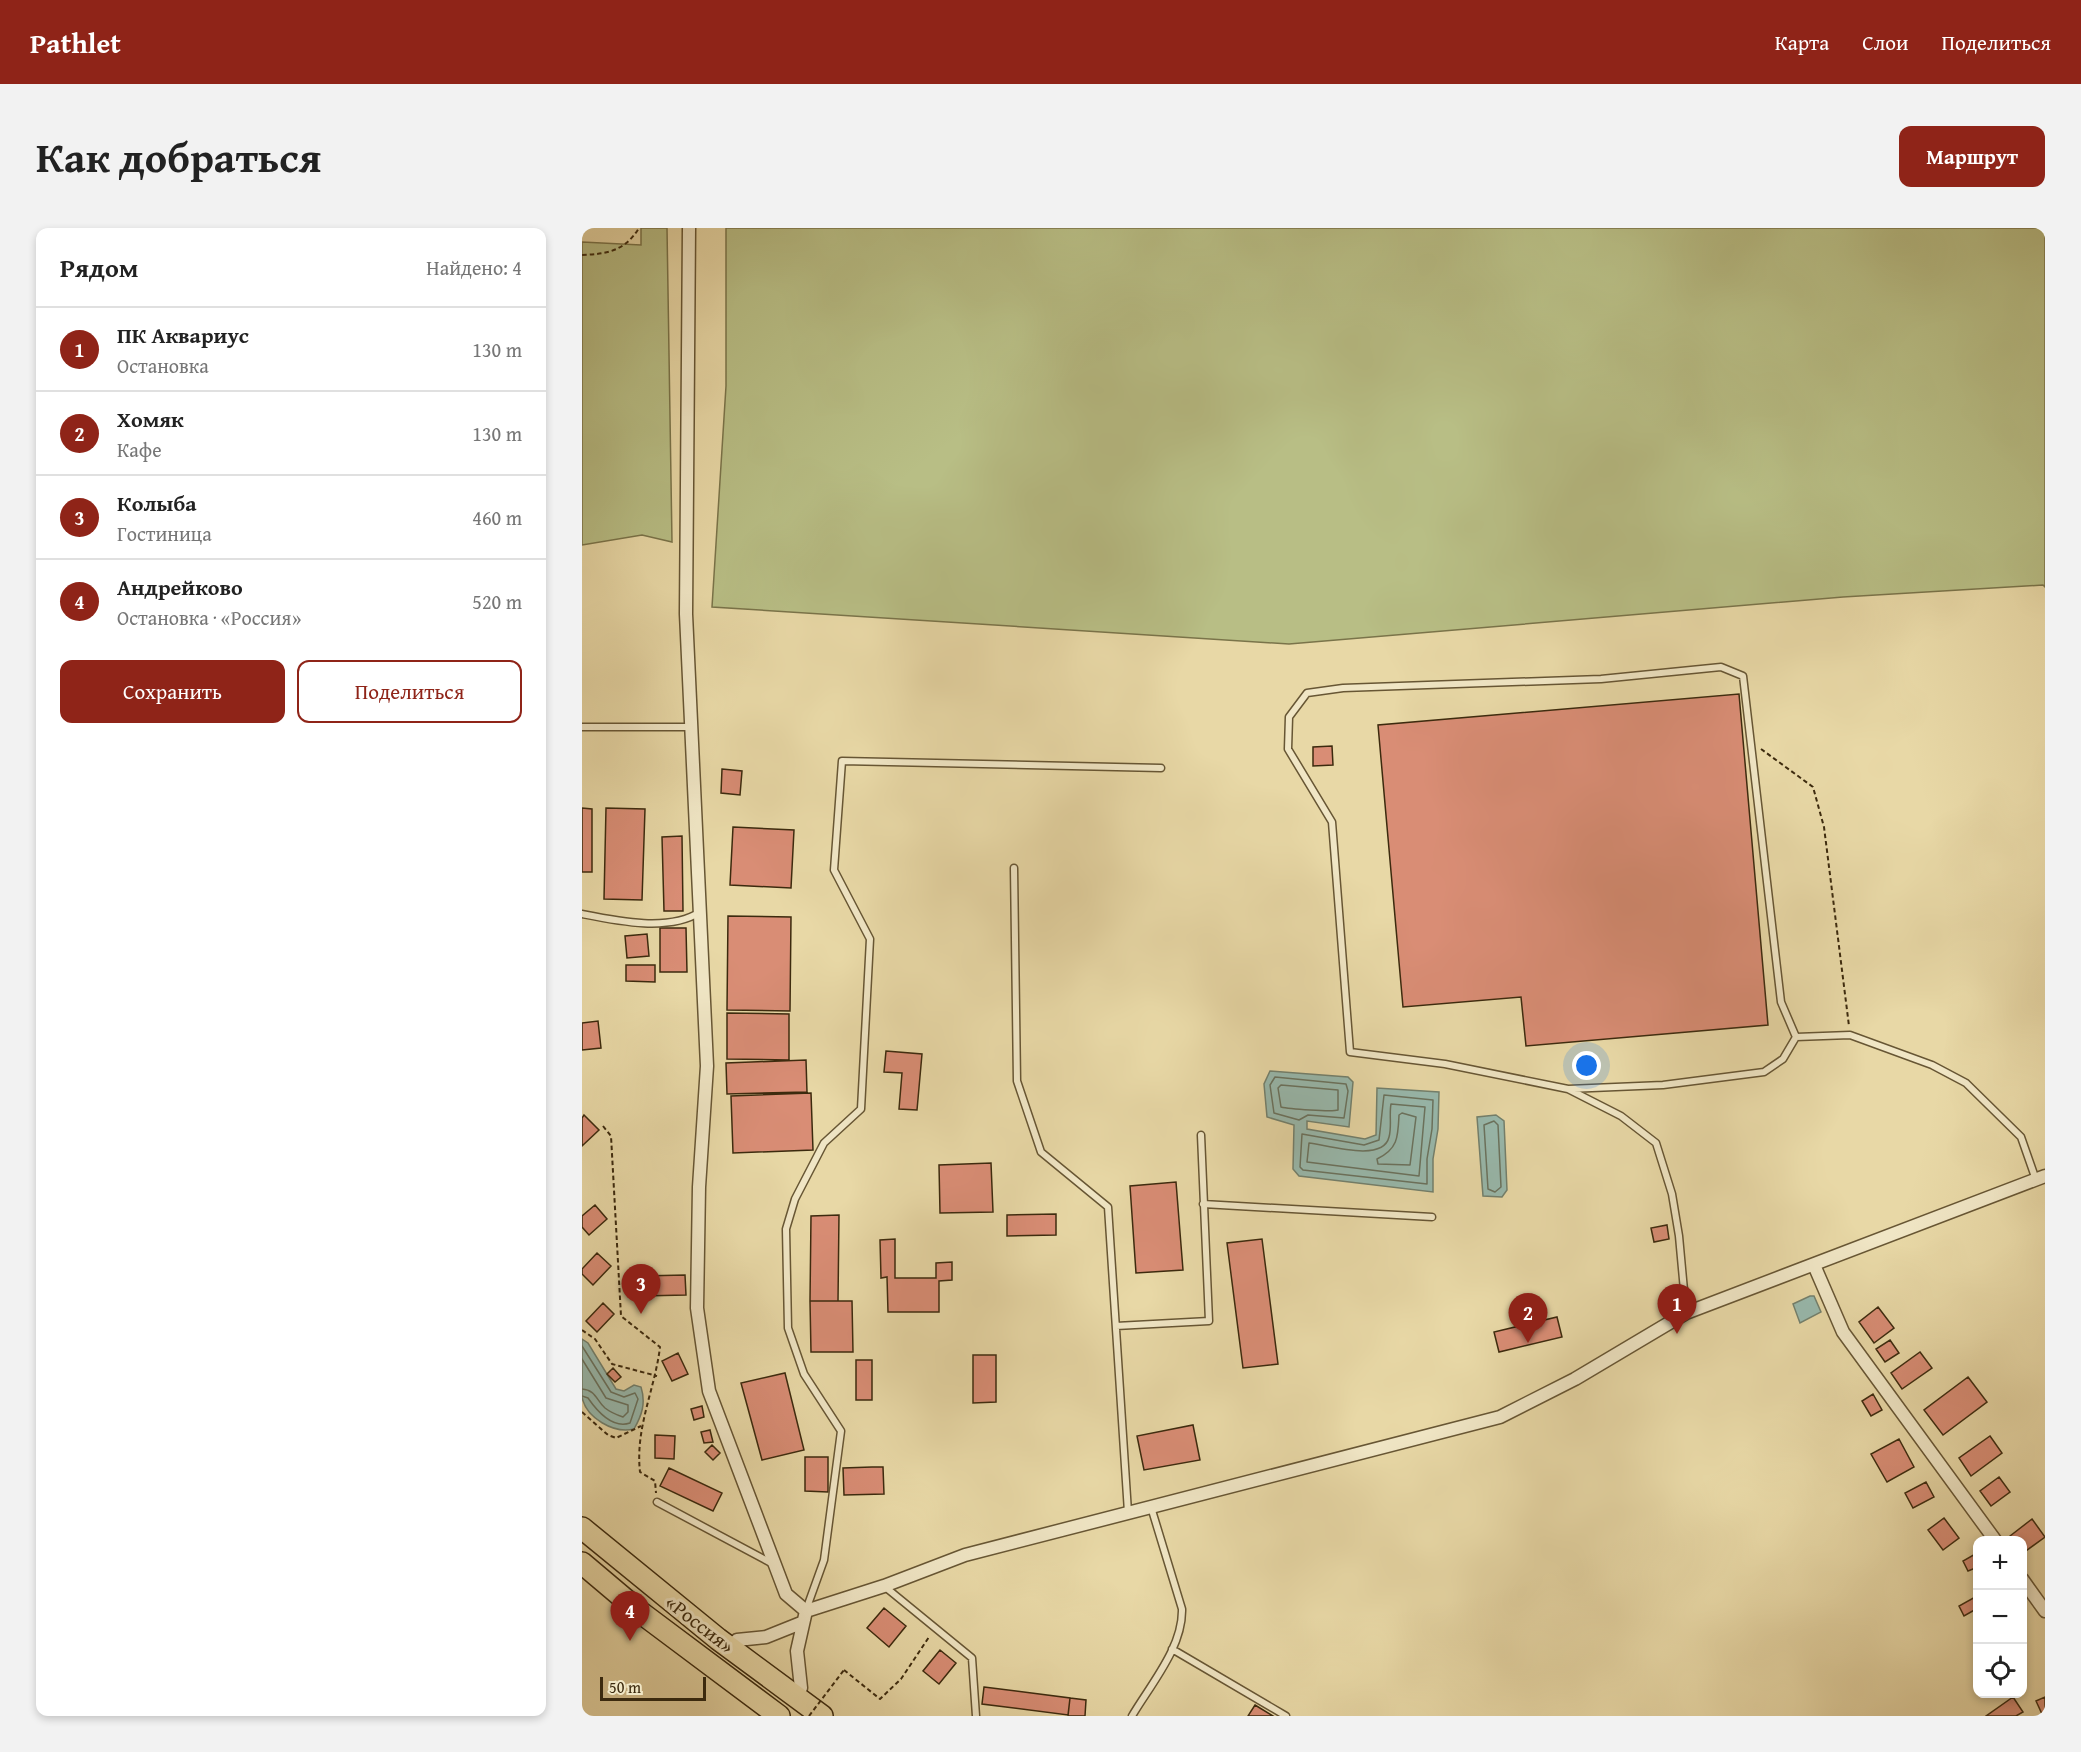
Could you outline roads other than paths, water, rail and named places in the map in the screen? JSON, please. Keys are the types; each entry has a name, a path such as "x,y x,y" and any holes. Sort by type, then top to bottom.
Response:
{"highway":[{"name":"«Россия»","path":"582,1528 718,1639 822,1716"},
{"path":"614,1555 663,1582 840,1716"},
{"name":"«Россия»","path":"582,1563 640,1612 779,1716"}],"street":[{"path":"689,228 686,614 707,1066 699,1187 697,1308 709,1391 773,1564 786,1594 804,1617 797,1660 801,1688"},
{"path":"737,1640 766,1637 804,1617 965,1556 1128,1512 1500,1418 1575,1379 1686,1313 2040,1177"},
{"path":"1814,1265 1843,1332 1992,1536"},
{"path":"2027,1586 2045,1611"}],"lane":[{"path":"1721,667 1743,676 1779,991 1781,1002 1796,1037 1783,1059 1764,1072 1663,1085 1568,1089 1445,1064 1350,1052 1332,822 1288,749 1289,717 1307,693 1331,690 1601,679 1721,667"},
{"path":"582,727 691,727"},
{"path":"804,1617 824,1560 842,1431 804,1374 788,1328 786,1229 795,1200 824,1143 861,1109 870,939 834,870 842,761 1161,768"},
{"path":"1014,868 1017,1081 1041,1152 1108,1206 1128,1512"},
{"path":"582,914 615,921 659,922 687,920 701,911"},
{"path":"1796,1037 1850,1035 1932,1065 1966,1083 2021,1137 2040,1177"},
{"path":"1568,1089 1621,1116 1656,1143 1672,1194 1680,1236 1686,1313"},
{"path":"1116,1326 1209,1321 1202,1135"},
{"path":"1203,1204 1432,1217"},
{"path":"657,1502 773,1564"},
{"path":"1132,1716 1172,1649 1182,1623 1182,1609 1151,1507"},
{"path":"884,1586 972,1658 976,1716"},
{"path":"1172,1649 1286,1716"}],"water":[{"path":"1270,1071 1348,1077 1353,1082 1349,1127 1307,1121 1307,1129 1365,1139 1376,1135 1377,1088 1439,1092 1438,1129 1433,1159 1433,1192 1299,1176 1293,1169 1294,1125 1267,1117 1264,1084"},
{"path":"1496,1115 1504,1121 1507,1190 1502,1197 1483,1196 1477,1117"},
{"path":"1814,1296 1821,1312 1800,1323 1793,1304"},
{"path":"582,1339 588,1343 616,1389 624,1391 634,1385 641,1387 642,1409 634,1429 610,1427 589,1412 582,1397"}],"place":[{"name":"Колыба","path":"641,1314"},
{"name":"ПК Аквариус","path":"1677,1334"},
{"name":"Хомяк","path":"1528,1343"},
{"name":"Андрейково","path":"630,1641"}]}
